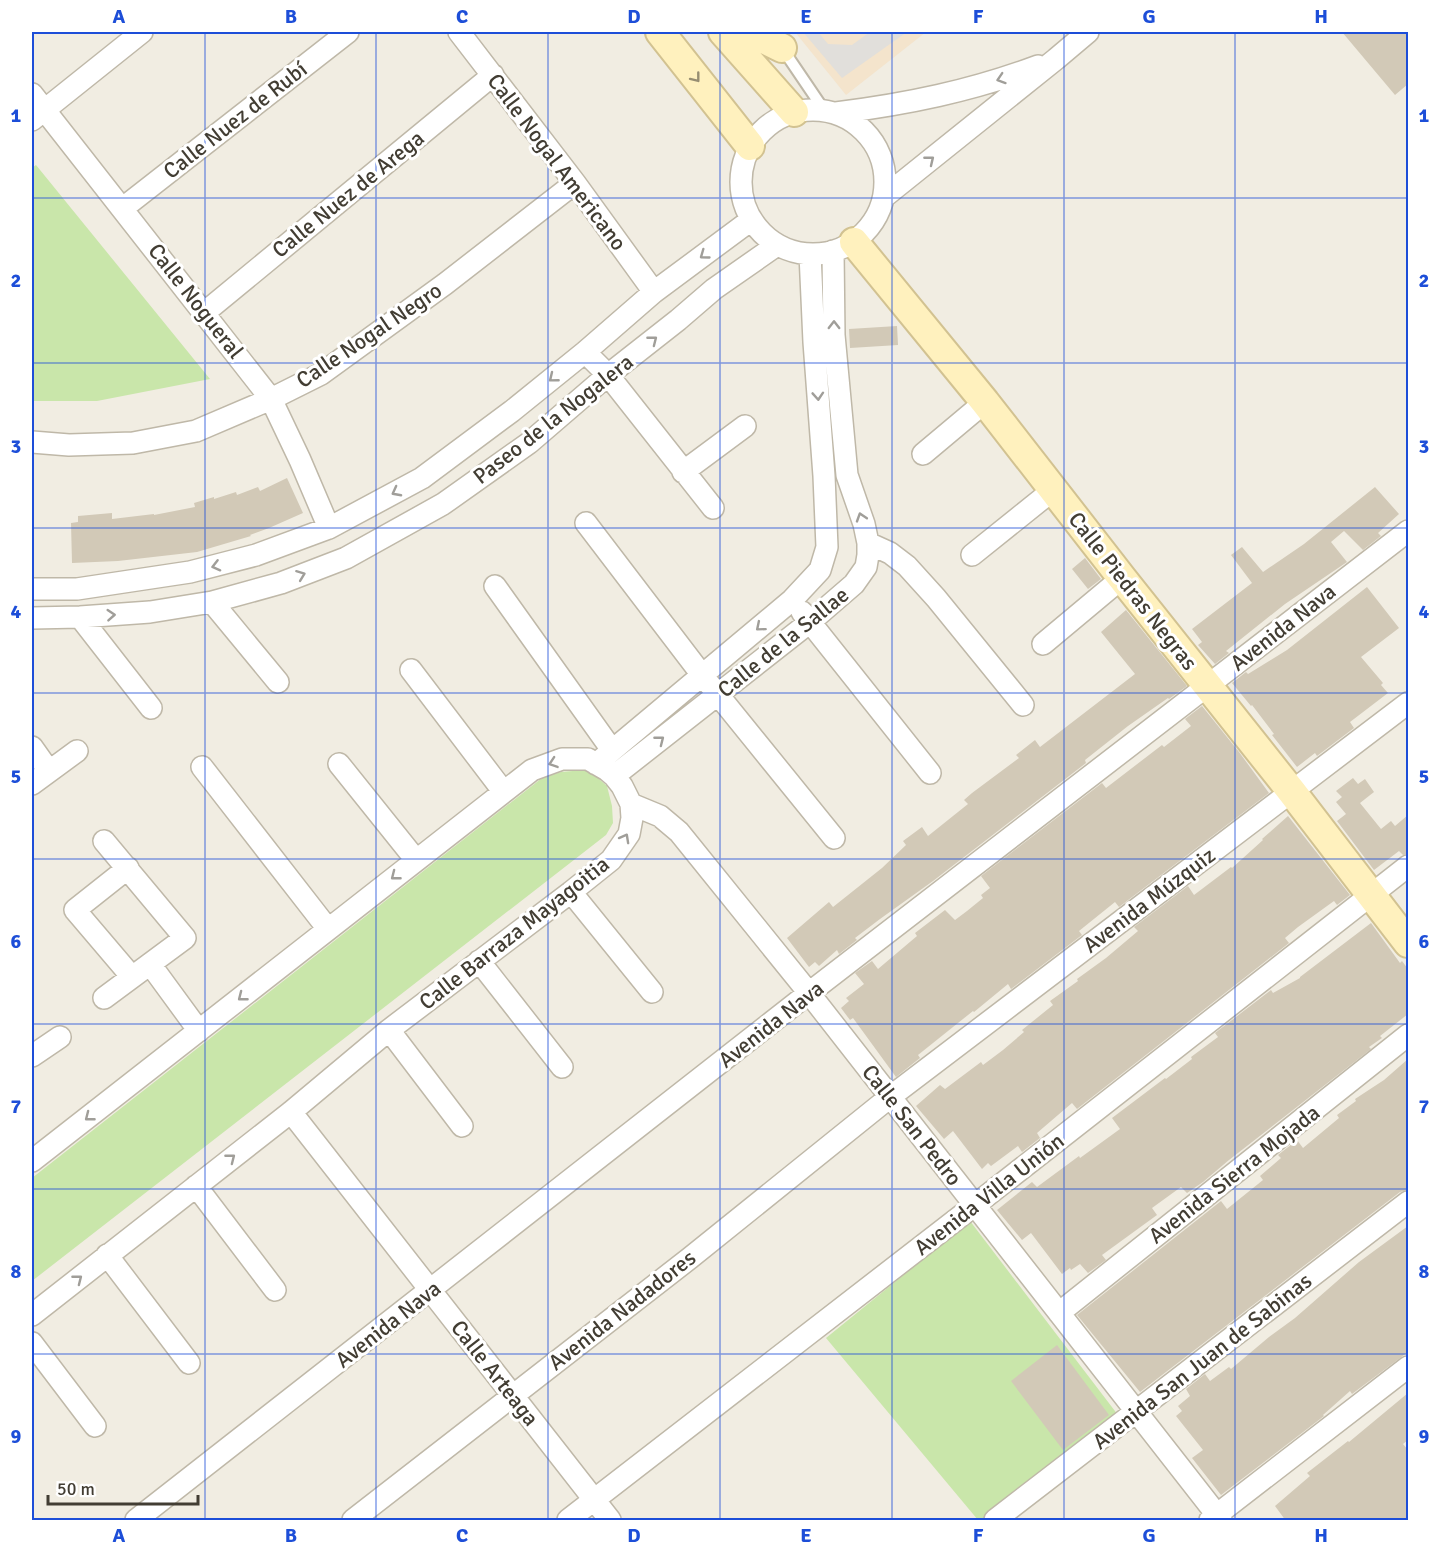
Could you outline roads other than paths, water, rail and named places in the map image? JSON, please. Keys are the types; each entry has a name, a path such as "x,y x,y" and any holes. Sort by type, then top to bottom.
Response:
{"street":[{"path":"36,108 142,32"},
{"name":"Calle Nuez de Rubí","path":"123,208 348,32"},
{"name":"Calle Nogal Americano","path":"459,32 575,183 654,292"},
{"path":"660,32 750,146"},
{"path":"723,32 794,112"},
{"path":"750,32 775,40"},
{"path":"884,197 1088,32"},
{"path":"830,111 855,122 870,137 881,155 886,176 884,197 878,214 868,229 844,246 810,254 793,251 777,245 763,234 751,220 741,191 743,160 750,146 768,124 794,112 809,109 830,111 892,105 948,94 1003,79 1056,59"},
{"name":"Calle Nuez de Arega","path":"204,313 493,75"},
{"name":"Calle Nogueral","path":"36,108 123,208 271,399 329,528"},
{"name":"Calle Nogal Negro","path":"32,442 69,445 133,443 196,431 271,399 321,374 446,284 575,183"},
{"name":"Paseo de la Nogalera","path":"32,589 77,590 190,572 256,555 329,528 422,478 512,411 654,292 751,220"},
{"name":"Paseo de la Nogalera","path":"32,618 150,612 212,602 281,583 346,558 443,504 530,443 608,375 714,289 777,245"},
{"name":"Calle Piedras Negras","path":"844,246 985,402 1408,943"},
{"name":"Calle de la Sallae","path":"614,776 810,622 854,584 866,567 868,543 847,475 834,335 844,246"},
{"name":"Calle de la Sallae","path":"596,764 792,600 820,570 827,547 810,254"},
{"path":"585,352 608,375 713,508"},
{"path":"923,454 985,402"},
{"path":"683,472 745,426"},
{"path":"824,476 847,475"},
{"path":"972,555 1053,490"},
{"path":"586,523 702,675 834,838"},
{"name":"Avenida Nava","path":"136,1521 809,993 1408,531"},
{"path":"868,543 890,552 907,566 1023,705"},
{"path":"1042,644 1122,578"},
{"path":"495,586 612,750"},
{"path":"792,600 930,773"},
{"path":"212,602 278,682"},
{"path":"80,617 151,708"},
{"path":"411,670 504,791"},
{"name":"Avenida Múzquiz","path":"890,1097 1408,703"},
{"path":"32,747 49,771"},
{"path":"32,784 77,751"},
{"path":"32,1161 532,770 562,759 588,759 614,776 631,804"},
{"path":"339,764 416,860"},
{"path":"202,767 328,929"},
{"name":"Calle San Pedro","path":"631,804 660,816 679,832 975,1205 1216,1519"},
{"name":"Calle Barraza Mayagoitia","path":"32,1315 291,1112 389,1030 611,860 630,834 631,804"},
{"path":"104,840 185,938 104,998"},
{"name":"Avenida Villa Unión","path":"568,1521 1408,866"},
{"path":"128,868 75,910 132,978"},
{"path":"571,892 652,992"},
{"path":"479,961 562,1067"},
{"path":"150,964 199,1031"},
{"path":"389,1030 462,1126"},
{"name":"Avenida Sierra Mojada","path":"1059,1313 1408,1035"},
{"path":"32,1055 60,1037"},
{"name":"Avenida Nadadores","path":"353,1521 690,1258 890,1097"},
{"name":"Calle Arteaga","path":"291,1112 610,1521"},
{"path":"196,1186 274,1290"},
{"name":"Avenida San Juan de Sabinas","path":"996,1521 1408,1202"},
{"path":"107,1255 189,1363"},
{"path":"32,1343 95,1426"},
{"path":"1216,1519 1408,1367"}],"lane":[{"path":"775,40 830,111"}]}
